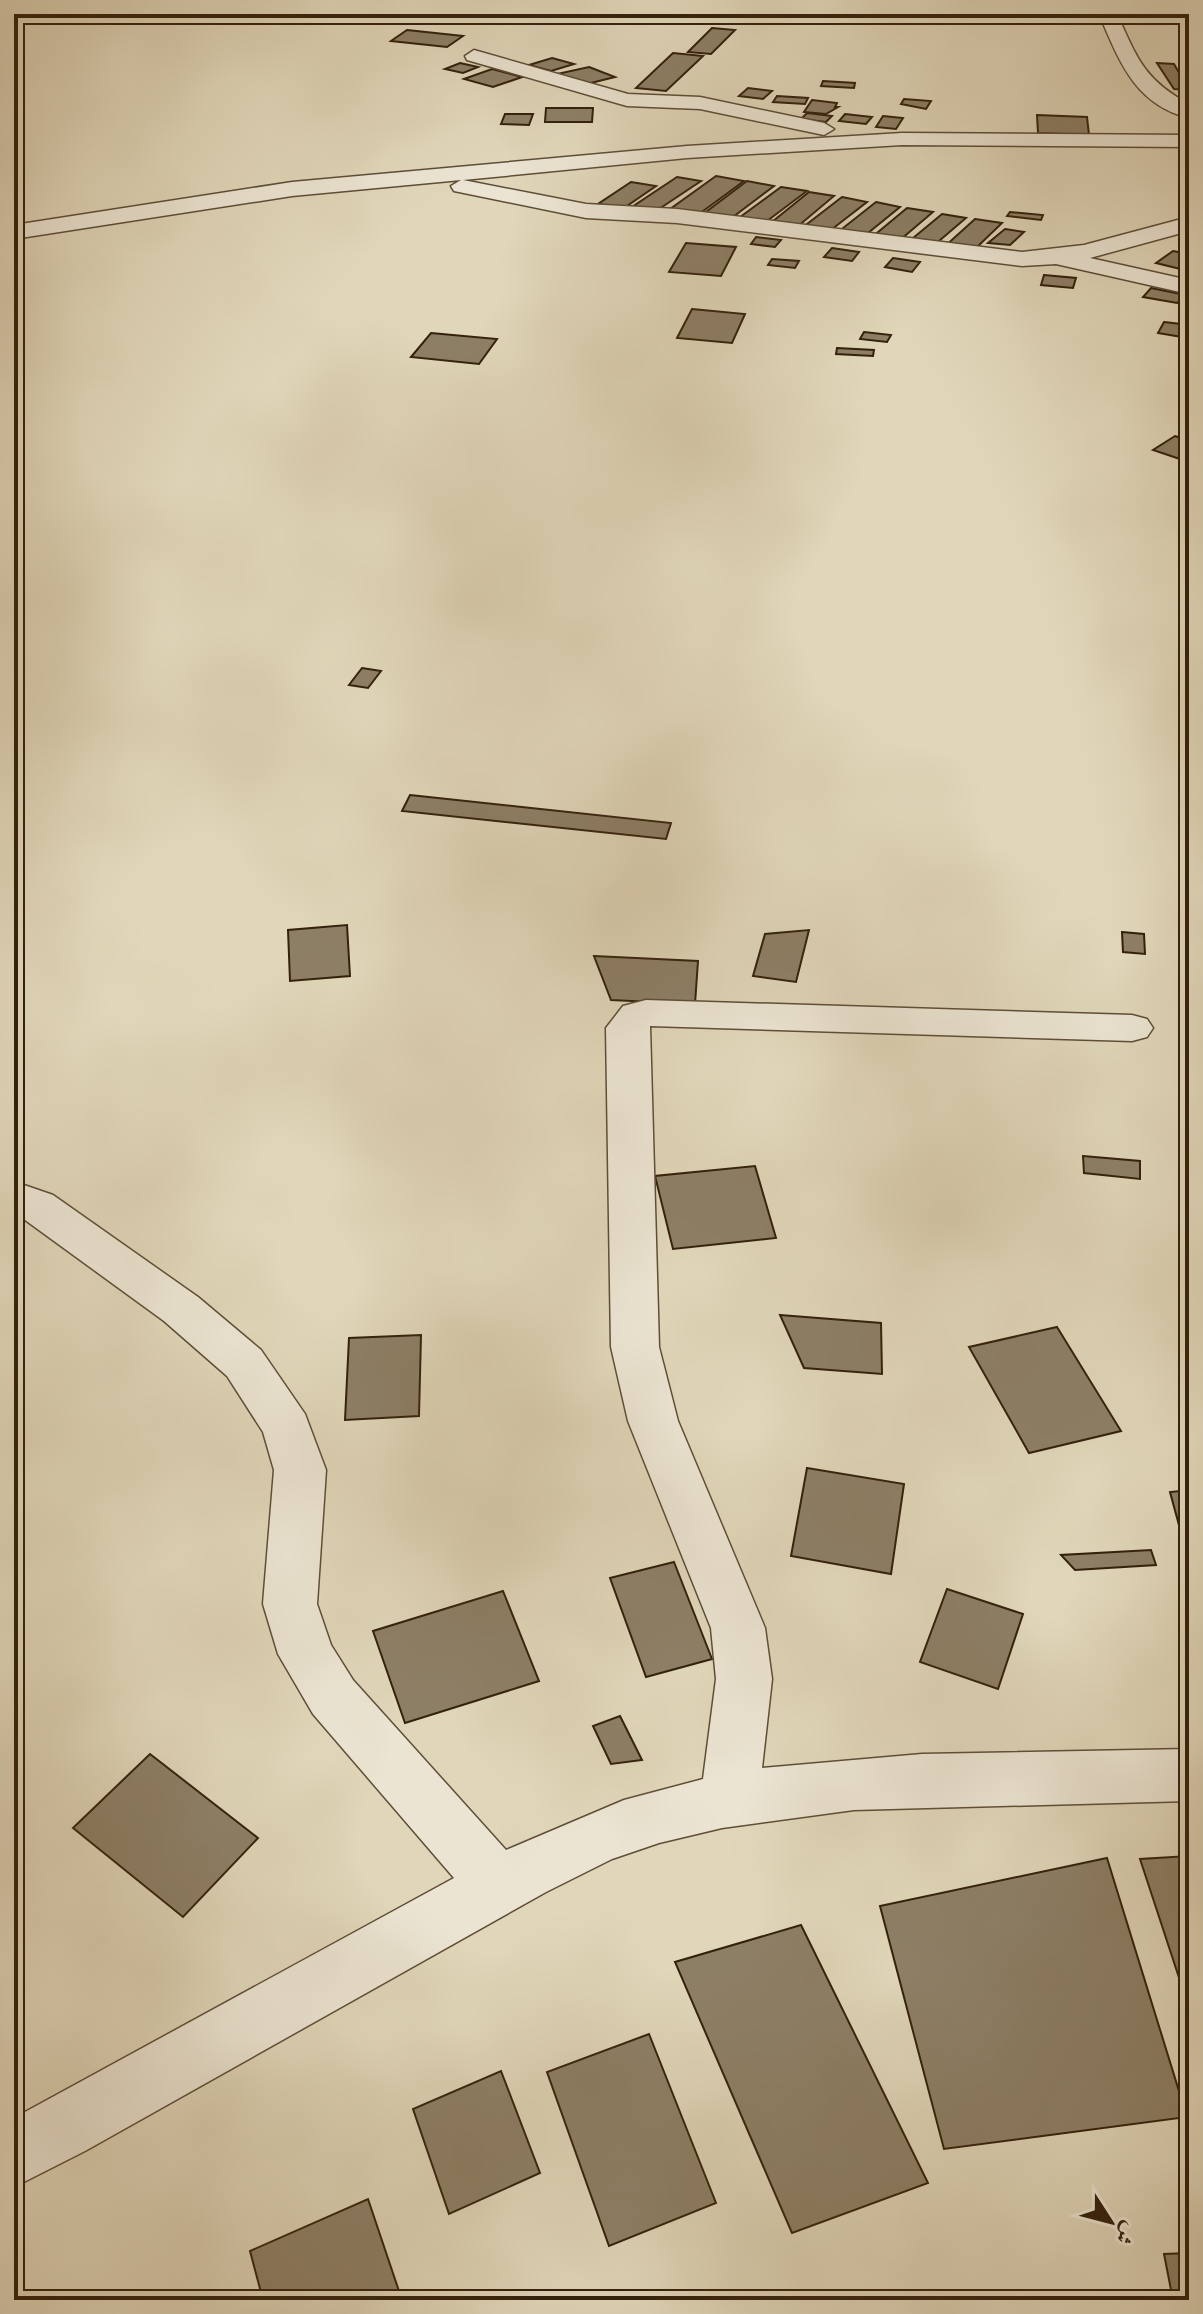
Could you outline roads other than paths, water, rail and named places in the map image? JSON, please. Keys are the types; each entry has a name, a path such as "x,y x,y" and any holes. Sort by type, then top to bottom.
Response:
{"street":[{"path":"1108,14 1134,73 1157,95 1189,112"},
{"path":"474,56 627,100 715,106 861,140"},
{"path":"14,232 292,189 861,140 1189,141"},
{"path":"412,177 586,211 677,216 1007,257 1064,259 1189,287"},
{"path":"1064,259 1121,239 1189,224"},
{"path":"729,1801 744,1679 738,1628 653,1421 635,1347 627,1028 637,1015 646,1013 1132,1028"},
{"path":"14,1203 24,1201 37,1206 181,1309 244,1363 287,1428 300,1470 290,1604 306,1654 333,1697 499,1886"},
{"path":"14,2154 499,1886 586,1842 658,1816 729,1801 921,1781 1189,1775"}]}
